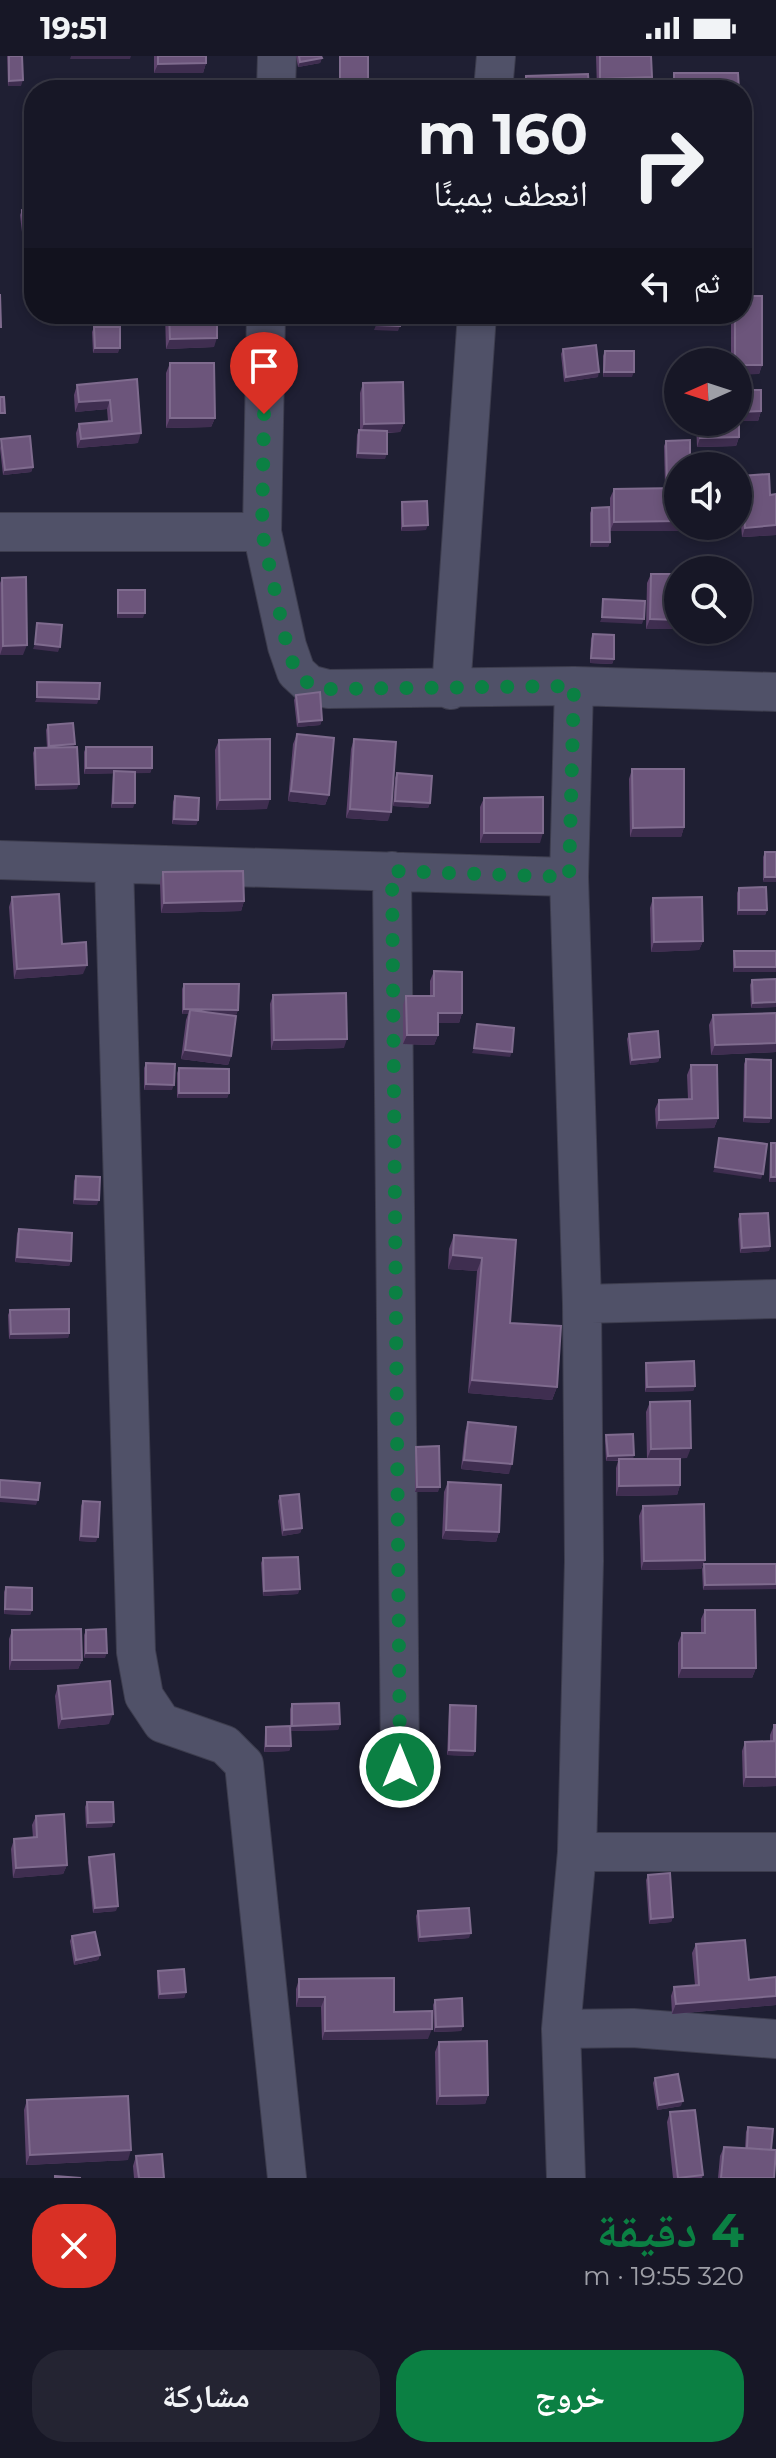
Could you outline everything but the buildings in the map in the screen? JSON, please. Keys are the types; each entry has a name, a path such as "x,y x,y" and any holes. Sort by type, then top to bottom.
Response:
{"street":[{"path":"276,80 277,56"},
{"path":"494,80 496,56"},
{"path":"266,324 262,532 287,646 296,672 309,684 328,689 451,690 574,686 776,692"},
{"path":"451,690 476,324"},
{"path":"0,532 262,532"},
{"path":"566,2178 561,2029 577,1852 584,1561 582,1304 569,877 574,686"},
{"path":"0,860 569,877"},
{"path":"114,864 136,1652 144,1696 162,1723 225,1745 244,1764 287,2178"},
{"path":"392,871 400,1767"},
{"path":"582,1304 776,1299"},
{"path":"577,1852 776,1852"},
{"path":"561,2029 633,2028 776,2039"}],"route":[{"path":"264,414 262,532 287,646 296,672 309,684 328,689 451,690 574,686 569,877 392,871 400,1767"}]}
